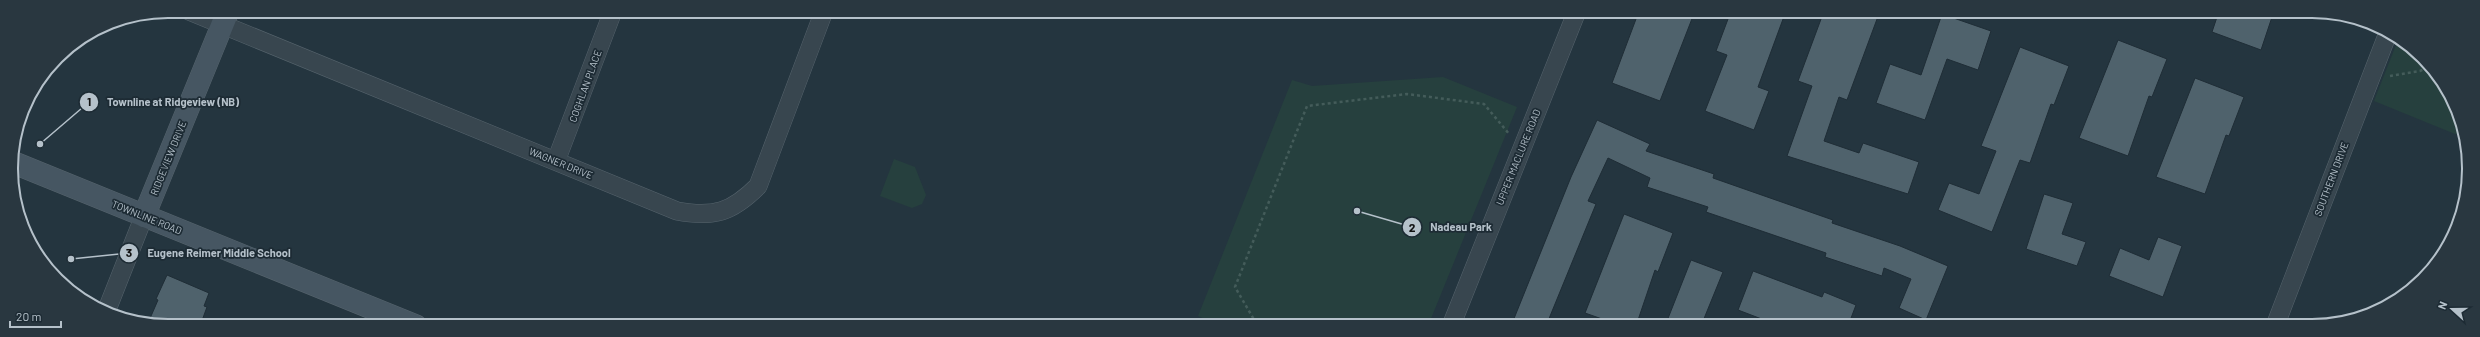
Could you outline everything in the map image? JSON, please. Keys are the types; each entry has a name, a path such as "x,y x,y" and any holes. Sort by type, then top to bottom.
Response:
{"street":[{"name":"WAGNER DRIVE","path":"225,18 556,161 677,211 699,215 723,212 743,201 758,186 821,18"},
{"name":"RIDGEVIEW DRIVE","path":"144,216 225,18"},
{"name":"COGHLAN PLACE","path":"556,161 610,18"},
{"name":"UPPER MACLURE ROAD","path":"1454,319 1574,18"},
{"name":"SOUTHERN DRIVE","path":"2278,319 2386,38"},
{"name":"TOWNLINE ROAD","path":"18,164 399,319"},
{"path":"108,306 144,216"}],"path":[{"path":"2371,76 2396,76 2424,68"},
{"path":"1254,319 1235,287 1307,106 1407,94 1484,104 1522,149"}],"green space":[{"path":"2396,44 2411,55 2425,69 2437,85 2451,111 2458,134 2455,134 2374,101"},
{"path":"1443,77 1517,107 1431,319 1205,319 1198,316 1292,80 1312,86"},
{"path":"894,159 915,167 926,195 922,204 912,208 880,196"}],"building":[{"path":"1636,18 1692,18 1660,101 1612,83"},
{"path":"1728,18 1783,18 1758,87 1769,91 1754,130 1705,111 1727,55 1716,51"},
{"path":"1821,18 1877,18 1847,100 1839,97 1824,141 1859,153 1863,143 1919,162 1908,194 1787,156 1812,86 1798,81"},
{"path":"1941,18 1954,18 1991,31 1978,70 1947,59 1925,120 1876,103 1890,64 1921,75"},
{"path":"2217,18 2272,18 2261,50 2212,32"},
{"path":"2118,40 2167,59 2152,97 2149,96 2128,156 2079,138"},
{"path":"2020,47 2069,66 2054,105 2051,104 2030,163 2020,160 1992,232 1938,210 1949,183 1979,194 1996,151 1981,146"},
{"path":"2195,78 2244,97 2229,136 2226,135 2205,194 2156,177"},
{"path":"1597,120 1650,144 1646,151 1714,174 1713,178 1833,220 1832,223 1900,246 1948,266 1926,319 1924,319 1899,308 1911,279 1884,268 1882,276 1825,257 1826,253 1706,212 1708,207 1647,187 1650,178 1608,158 1588,201 1596,204 1549,319 1514,319 1571,177"},
{"path":"2044,194 2073,203 2062,234 2086,242 2077,266 2026,249"},
{"path":"1624,214 1673,233 1658,272 1655,270 1638,319 1602,319 1585,313"},
{"path":"2158,237 2182,246 2163,297 2109,276 2120,248 2149,260"},
{"path":"1691,260 1723,272 1704,319 1668,319"},
{"path":"1753,271 1822,297 1824,292 1856,305 1851,319 1762,319 1738,310"},
{"path":"167,275 209,293 204,306 207,307 203,319 150,318 158,300 156,299"}],"place":[{"name":"Townline at Ridgeview (NB)","path":"40,144"},
{"name":"Nadeau Park","path":"1357,211"},
{"name":"Eugene Reimer Middle School","path":"71,259"}]}
